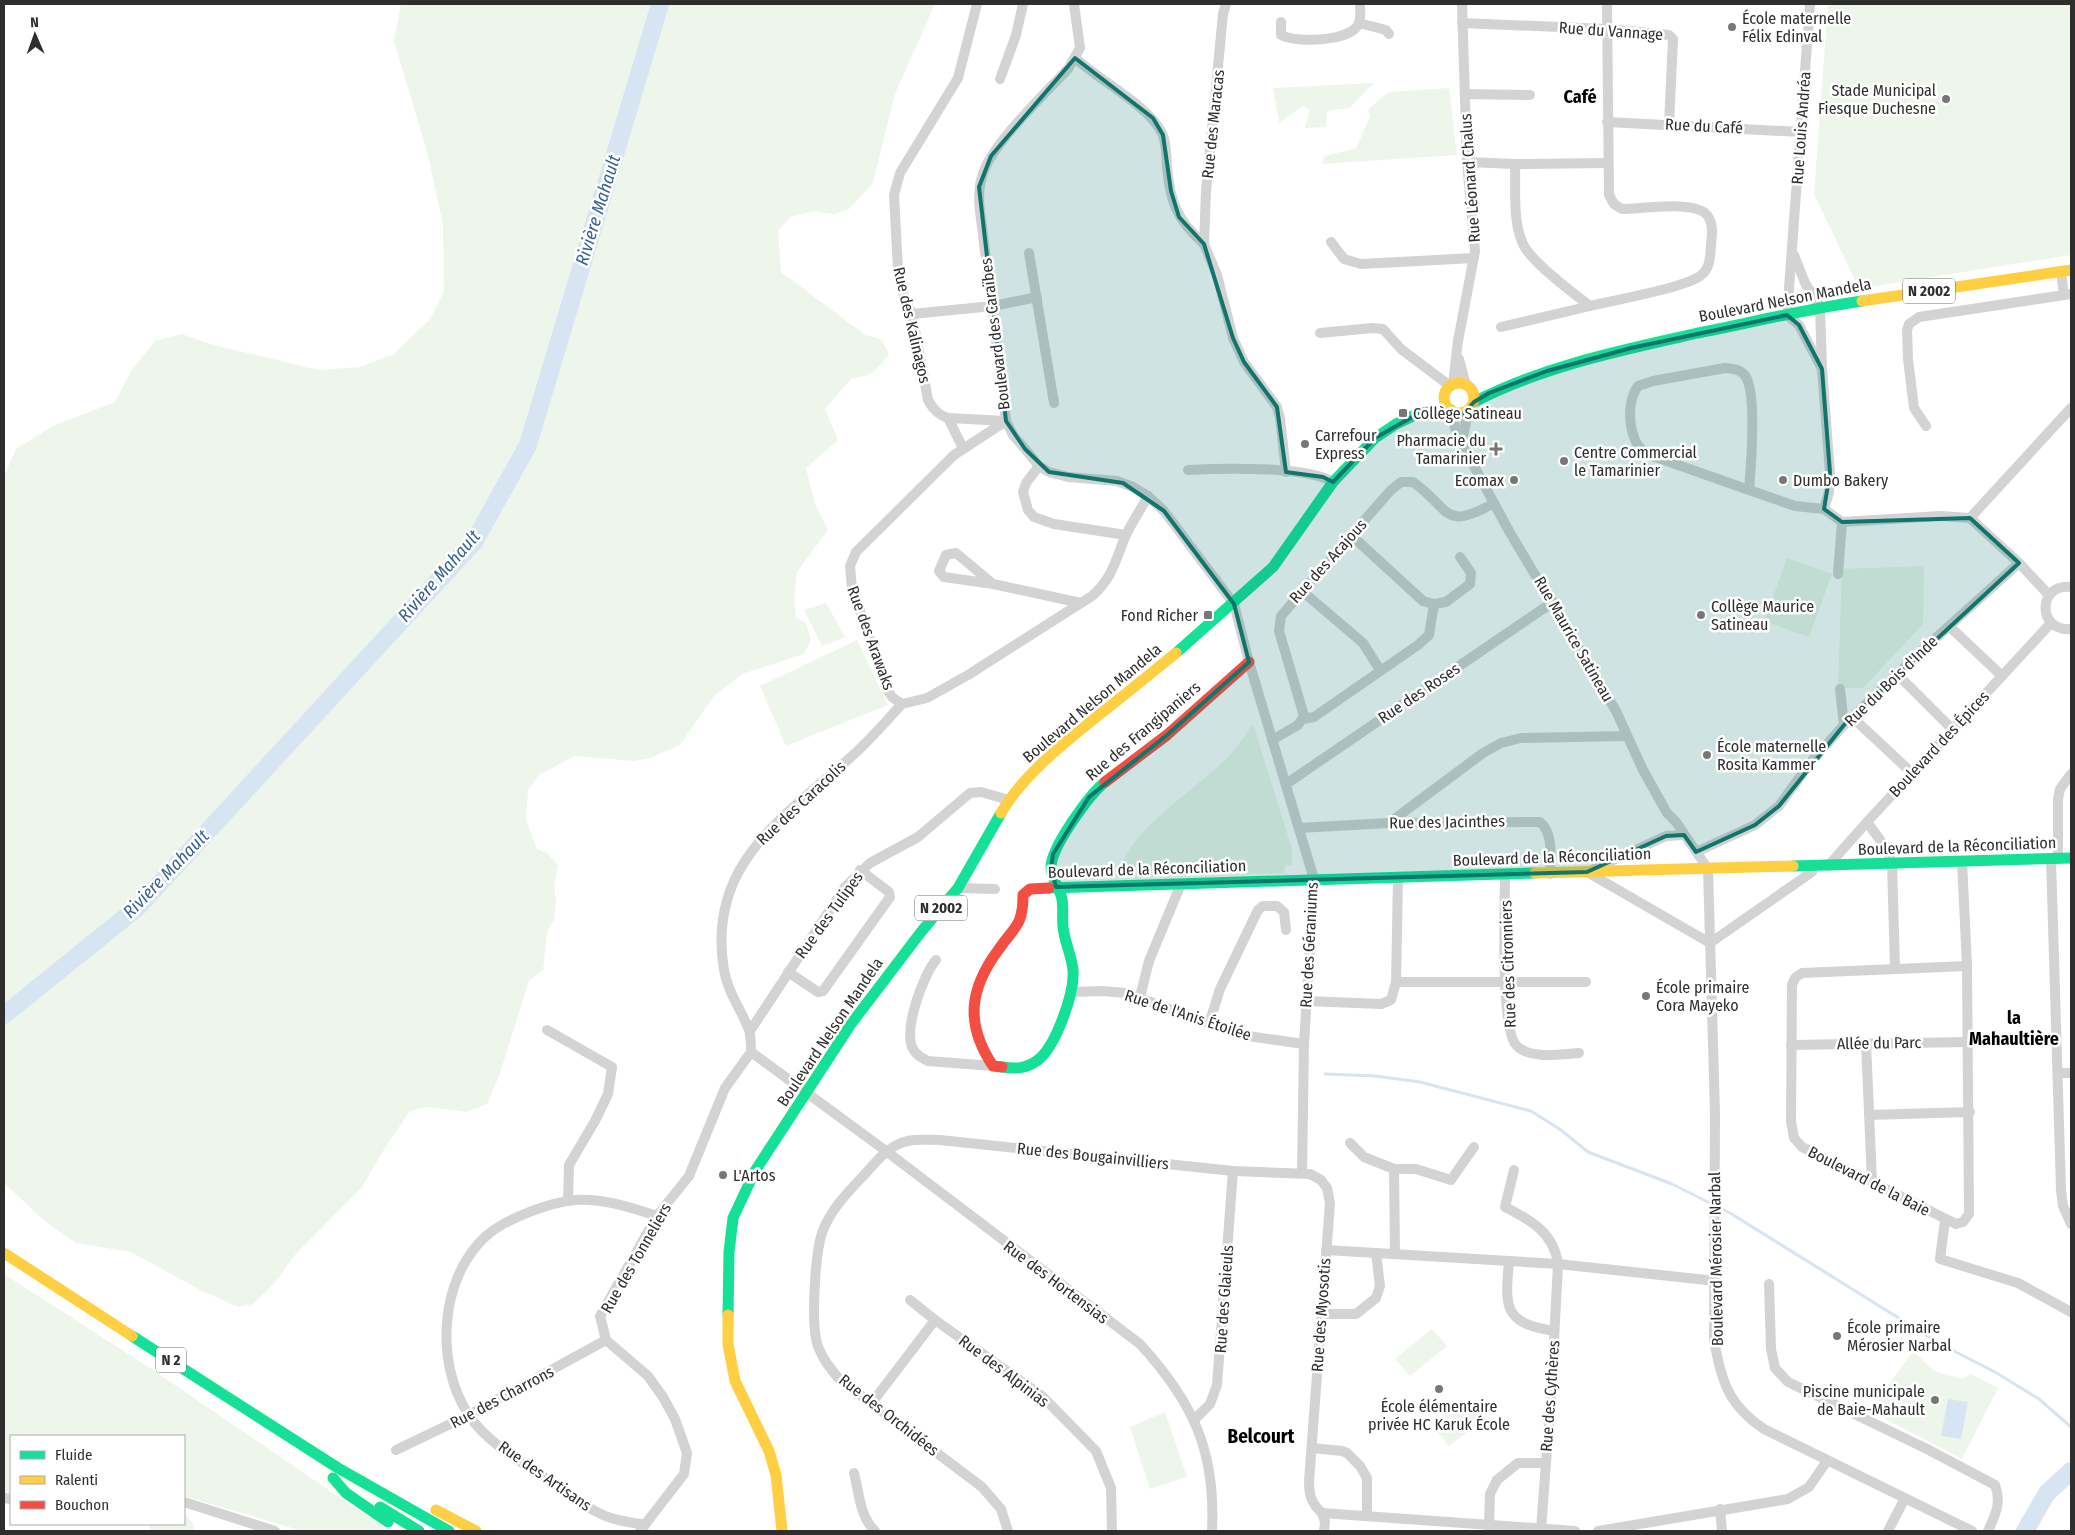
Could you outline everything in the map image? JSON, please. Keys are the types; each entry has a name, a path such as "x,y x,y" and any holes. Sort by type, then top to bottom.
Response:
{"main road":[{"name":"Boulevard Nelson Mandela","path":"1471,406 1509,384 1631,348 1820,307 2066,271"},
{"name":"Boulevard Nelson Mandela","path":"1467,385 1509,384"},
{"path":"1467,385 1473,393 1471,406 1460,412 1452,410 1445,403 1450,388 1467,385"},
{"name":"Boulevard Nelson Mandela","path":"782,1531 776,1475 769,1451 735,1381 728,1344 729,1252 734,1218 755,1171 880,984 958,888 1009,800 1056,750 1179,651 1274,567 1333,482 1375,438 1396,424 1419,414 1450,388"},
{"name":"Boulevard Nelson Mandela","path":"1419,414 1452,410"},
{"name":"Rue des Frangipaniers","path":"1072,992 1073,970 1063,931 1062,897 1056,887 1051,868 1052,854 1089,797 1108,778 1167,735 1249,662"},
{"name":"Boulevard de la Réconciliation","path":"993,1066 981,1051 974,1031 972,1014 976,991 996,951 1020,924 1023,914 1024,892 1033,889 2071,858"},
{"path":"993,1066 1019,1069 1028,1066 1045,1053 1052,1042 1072,992"},
{"name":"N 2","path":"4,1253 419,1531"},
{"name":"N 2","path":"4,1263 335,1473 449,1531"},
{"path":"335,1473 346,1493 400,1531"},
{"path":"335,1473 396,1491 476,1531"}],"street":[{"name":"Rue des Kalinagos","path":"948,418 936,412 928,400 912,314 904,296 898,270 894,195 900,173 958,78 977,4"},
{"path":"1000,79 1016,35 1023,4"},
{"name":"Boulevard des Caraïbes","path":"1074,4 1080,48 1075,58 1068,69 997,148 982,176 979,200 1006,421 1013,435 1039,466 1049,472 1068,477 1123,483 1148,496 1164,511 1234,604"},
{"name":"Rue des Maracas","path":"1204,244 1206,191 1223,14 1226,4"},
{"path":"1280,22 1281,35 1292,39 1327,39 1341,36 1355,28 1359,23 1360,4"},
{"name":"Rue Léonard Chalus","path":"1450,388 1474,258 1467,162 1462,4"},
{"path":"1501,327 1693,280 1704,273 1710,259 1712,226 1705,213 1695,208 1681,207 1619,209 1610,195 1607,122 1607,4"},
{"name":"Rue Louis Andréa","path":"1787,315 1810,4"},
{"path":"1359,23 1386,30 1388,34"},
{"name":"Rue du Vannage","path":"1462,23 1607,29 1672,36 1669,124"},
{"path":"1075,58 1152,118 1162,135 1171,191 1179,217 1186,227 1204,244 1217,275 1233,338 1244,362 1276,407 1280,418 1286,472"},
{"path":"1465,94 1530,95"},
{"name":"Rue du Café","path":"1607,122 1801,132"},
{"path":"1467,162 1516,164 1608,163"},
{"path":"1516,164 1519,231 1524,246 1535,259 1590,306"},
{"path":"1331,242 1344,259 1361,264 1474,258"},
{"name":"Rue Louis Andréa","path":"1793,252 1806,283 1820,307"},
{"path":"1030,253 1054,403"},
{"path":"1926,426 1914,408 1912,398 1907,330 1913,320 1919,317 2068,294 2066,271"},
{"path":"912,314 993,306 1037,297"},
{"path":"1820,307 1822,370 1830,473 1829,492 1824,509"},
{"path":"1787,315 1799,325 1822,370"},
{"path":"1320,333 1372,328 1384,329 1401,349 1450,388"},
{"name":"Rue Léonard Chalus","path":"1458,351 1467,385"},
{"path":"1749,490 1752,444 1750,390 1747,378 1743,373 1736,369 1725,368 1653,381 1638,386 1631,399 1632,429 1634,440 1640,450 1647,454 1749,490 1795,506 1824,509 1842,522 1940,516 1970,518 2019,563 2049,596"},
{"path":"1462,444 1471,406"},
{"path":"1970,518 2071,408"},
{"name":"Rue Maurice Satineau","path":"1452,410 1455,428 1462,444 1494,503 1616,711 1626,736 1667,813 1676,822 1708,869"},
{"path":"962,448 948,418 1006,421"},
{"name":"Rue des Arawaks","path":"1006,421 962,448 865,542 856,552 850,566 852,588 881,674 892,697 902,704 920,701 968,675 1081,603 1105,583 1114,570 1126,535 1148,496"},
{"path":"1039,466 1026,483 1023,492 1028,510 1034,517 1054,524 1126,535"},
{"path":"1188,470 1226,468 1286,472 1323,477 1333,482"},
{"name":"Rue des Acajous","path":"1303,719 1303,708 1278,624 1284,611 1390,491 1405,481 1413,482 1454,516 1473,515 1494,503"},
{"path":"1838,574 1842,522"},
{"path":"1352,535 1423,601 1434,604 1446,602 1470,584 1471,574 1460,557"},
{"path":"993,584 956,553 946,554 940,566 939,571 944,577 993,584 1081,603"},
{"name":"Rue du Bois d'Inde","path":"1696,852 1755,826 1779,806 1810,764 1844,725 2019,563"},
{"path":"2071,587 2062,587 2049,596 2045,610 2052,623 2061,628 2071,629"},
{"path":"1302,591 1363,643 1380,670"},
{"name":"Rue des Roses","path":"1286,784 1553,602"},
{"name":"Rue des Géraniums","path":"1234,604 1249,662 1314,880 1304,1044 1302,1173"},
{"path":"1272,740 1303,719 1314,717 1380,670 1418,646 1429,635 1434,604"},
{"name":"Boulevard des Épices","path":"1828,866 2052,623"},
{"path":"1949,626 2002,676"},
{"path":"1897,674 1952,730"},
{"path":"1840,689 1844,725"},
{"name":"Rue des Caracolis","path":"751,1052 750,1031 731,995 724,970 722,931 724,914 736,877 750,852 770,829 854,755 902,704"},
{"path":"1852,717 1912,774"},
{"path":"1389,823 1483,753 1501,743 1521,738 1626,736"},
{"path":"2071,774 2060,789 2058,798 2055,859 2059,1129 2062,1198 2065,1212 2071,1224"},
{"name":"Rue des Tulipes","path":"750,1031 845,887 860,870 918,837 970,793 981,792 1009,800"},
{"name":"Rue des Jacinthes","path":"1299,828 1389,823 1540,822 1546,827 1549,834 1550,874"},
{"path":"1867,822 1888,851 1892,864 1895,968"},
{"path":"1587,872 1666,836 1684,835"},
{"name":"Boulevard de la Baie","path":"1962,861 1967,966 1970,1112 1969,1214 1963,1222 1956,1224 1802,1147 1796,1142 1791,1121 1792,985 1797,976 1807,973 1967,966"},
{"path":"1587,872 1710,943 1812,872 1813,867"},
{"name":"Boulevard Mérosier Narbal","path":"1708,869 1713,1040 1716,1281 1714,1340 1721,1376 1727,1390 1752,1421 1827,1461 1972,1531"},
{"path":"788,972 818,992 824,991 885,905 890,897 889,892 860,870"},
{"name":"Rue des Citronniers","path":"1505,875 1506,982 1510,1035 1517,1046 1527,1052 1539,1054 1579,1053"},
{"path":"1306,1001 1381,1004 1393,998 1396,982 1398,878"},
{"path":"1140,997 1149,961 1181,884"},
{"path":"958,888 995,889"},
{"path":"1209,1024 1220,989 1258,910 1269,904 1277,906 1284,912 1286,930"},
{"path":"936,960 923,979 916,1006 911,1041 913,1050 928,1060 993,1066"},
{"path":"1396,982 1586,982"},
{"name":"Rue de l'Anis Étoilée","path":"1072,992 1113,992 1140,997 1209,1024 1260,1039 1304,1044"},
{"path":"547,1030 612,1067 608,1094 595,1121 569,1165 568,1201"},
{"name":"Allée du Parc","path":"1791,1045 1968,1042"},
{"path":"1866,1043 1872,1181"},
{"path":"751,1052 807,1094"},
{"name":"Rue des Tonneliers","path":"606,1340 600,1316 604,1306 657,1216 690,1176 725,1088 751,1052"},
{"path":"2058,1073 2071,1073"},
{"name":"Rue des Hortensias","path":"807,1094 886,1151 1140,1344 1162,1368 1184,1400 1194,1420 1209,1463 1213,1508 1212,1531"},
{"path":"1869,1115 1970,1112"},
{"path":"2059,1129 2071,1129"},
{"name":"Rue des Bougainvilliers","path":"886,1151 908,1141 940,1140 1234,1171 1302,1173"},
{"path":"1350,1143 1364,1157 1394,1169 1416,1169 1451,1180 1474,1147"},
{"name":"Rue des Orchidées","path":"886,1151 834,1210 822,1232 818,1248 814,1324 817,1343 826,1363 839,1379 982,1487 1001,1509 1008,1531"},
{"path":"1394,1169 1395,1253"},
{"path":"1514,1170 1505,1207 1532,1222 1543,1232 1556,1248 1558,1264"},
{"name":"Rue des Glaieuls","path":"1194,1420 1210,1404 1217,1385 1234,1171"},
{"path":"1302,1173 1316,1176 1329,1194 1326,1250"},
{"name":"Rue des Artisans","path":"642,1528 598,1513 504,1450 469,1415 456,1389 452,1373 447,1337 447,1319 452,1292 464,1265 486,1235 504,1224 548,1206 568,1201 589,1200 620,1205 657,1216"},
{"path":"1945,1220 1940,1259 2018,1283 2071,1312"},
{"name":"Rue des Myosotis","path":"1322,1513 1310,1498 1326,1250 1558,1264 1716,1281"},
{"path":"1322,1314 1356,1314 1376,1298 1380,1286 1376,1253"},
{"path":"1509,1261 1506,1298 1508,1308 1526,1326 1554,1331"},
{"name":"Rue des Cythères","path":"1541,1529 1558,1264"},
{"path":"1769,1284 1771,1349 1775,1368 1788,1382 1919,1445 1995,1485 1999,1505 1988,1531"},
{"name":"Rue des Alpinias","path":"910,1300 1042,1396 1096,1451 1111,1488 1112,1531"},
{"path":"871,1404 935,1320"},
{"path":"606,1340 648,1376 663,1397 675,1419 687,1453 684,1474 642,1528"},
{"name":"Rue des Charrons","path":"396,1450 469,1415 606,1340"},
{"path":"1312,1448 1342,1451 1347,1453 1360,1466 1367,1478 1366,1515"},
{"path":"1598,1531 1788,1499 1809,1487 1827,1461"},
{"path":"1489,1525 1490,1494 1497,1480 1518,1464 1546,1464"},
{"path":"854,1473 864,1514 868,1524 875,1531"},
{"path":"1888,1531 1905,1498"},
{"path":"185,1502 275,1531"},
{"path":"1720,1509 1722,1531"},
{"path":"1324,1531 1325,1522 1322,1513 1575,1531"}],"highlighted area":[{"path":"1075,58 1153,118 1163,135 1171,191 1179,217 1204,244 1233,338 1244,362 1277,407 1286,472 1323,477 1333,482 1375,438 1419,413 1451,410 1461,416 1474,402 1489,393 1547,371 1631,348 1787,315 1799,325 1822,369 1830,473 1824,509 1842,522 1970,518 2019,563 1844,725 1779,806 1755,825 1696,852 1684,835 1666,836 1587,872 1056,887 1051,868 1053,854 1089,797 1167,735 1249,662 1234,604 1164,511 1123,483 1049,472 1025,449 1006,421 979,187 991,156"}],"shaded area":[{"path":"401,4 935,4 895,94 873,183 849,209 834,214 814,211 790,217 778,231 781,272 864,334 882,340 889,354 873,372 852,378 825,409 838,440 806,468 815,504 828,530 797,572 794,601 796,618 806,623 811,640 804,654 742,674 714,696 680,745 650,758 633,761 575,756 539,775 528,790 526,820 537,849 547,853 558,865 554,885 556,899 554,920 547,932 543,970 529,981 499,1076 487,1104 467,1112 427,1107 410,1111 386,1146 362,1187 295,1255 273,1285 253,1304 238,1307 200,1290 131,1252 76,1243 47,1223 4,1183 4,476 16,449 53,426 115,402 131,371 155,341 182,334 210,344 319,370 360,367 394,354 430,319 444,291 443,225 428,155 394,41"},
{"name":"Stade Municipal Fiesque Duchesne","path":"1828,4 2071,4 2071,255 1856,289 1854,278 1814,194"},
{"path":"1374,83 1349,108 1327,111 1326,127 1305,128 1310,110 1303,106 1279,123 1273,88"},
{"path":"1449,88 1457,155 1322,164 1325,156 1356,148 1370,117 1368,109 1389,92"},
{"path":"1787,558 1832,574 1809,637 1764,621"},
{"path":"1924,566 1923,624 1863,688 1838,688 1842,569"},
{"path":"826,603 845,637 822,646 804,610"},
{"path":"857,640 888,705 786,746 760,686"},
{"path":"1253,724 1292,849 1292,865 1286,865 1283,873 1117,877 1123,861 1133,844 1147,828 1227,758"},
{"path":"4,1274 153,1370 389,1531 302,1531 185,1496 185,1435 10,1435 10,1493 4,1492"},
{"path":"1432,1329 1447,1346 1410,1376 1395,1359"},
{"name":"Piscine municipale de Baie-Mahault","path":"1913,1351 1934,1371 1962,1379 1971,1374 1998,1388 1962,1459 1870,1411"},
{"path":"1468,1399 1483,1420 1449,1446 1433,1426"},
{"path":"1165,1412 1187,1477 1150,1489 1130,1427"},
{"path":"185,1514 193,1524 194,1531 151,1531 148,1525 176,1525 185,1525"}],"water":[{"path":"1948,1399 1968,1402 1961,1439 1941,1436"}],"waterway":[{"name":"Rivière Mahault","path":"4,1015 138,907 474,542 528,445 660,4"},
{"path":"1325,1074 1375,1076 1420,1082 1531,1111 1561,1130 1588,1152 1672,1184 1730,1213 1942,1345 1995,1372 2039,1399 2071,1427"},
{"path":"2025,1531 2047,1493 2071,1471"}],"traffic: fast":[{"path":"1474,402 1528,378 1584,360 1698,333 1862,301"},
{"path":"1176,653 1273,567 1333,482 1375,438 1396,424 1419,413 1451,410"},
{"path":"1002,1067 1020,1068 1038,1060 1051,1043 1063,1018 1071,991 1073,970 1063,929 1062,899 1052,876 1051,867 1057,847 1064,834 1090,798 1105,782"},
{"path":"728,1315 729,1252 733,1218 755,1171 851,1024 921,932 958,888 1001,813"},
{"path":"1793,866 2071,858"},
{"path":"1049,888 1535,873"},
{"path":"132,1336 338,1468 449,1531"},
{"path":"333,1478 346,1493 388,1522"},
{"path":"380,1507 419,1531"}],"traffic: slow":[{"path":"1862,301 2071,270"},
{"path":"1459,383 1465,384 1473,392 1474,398 1473,404 1465,412 1459,413 1453,412 1445,404 1444,398 1445,392 1453,384 1459,383"},
{"path":"1001,813 1032,773 1056,750 1176,653"},
{"path":"1535,873 1793,866"},
{"path":"4,1253 132,1336"},
{"path":"728,1315 728,1344 735,1381 769,1451 776,1475 782,1531"},
{"path":"436,1510 476,1531"}],"traffic: jam":[{"path":"1105,782 1167,735 1249,662"},
{"path":"1002,1067 993,1066 978,1036 974,1007 977,993 981,978 989,964 1020,920 1023,895 1030,889 1049,888"}],"place":[{"name":"École maternelle Félix Edinval","path":"1732,27"},
{"name":"Stade Municipal Fiesque Duchesne","path":"1946,99"},
{"name":"Collège Satineau","path":"1403,413"},
{"name":"Carrefour Express","path":"1305,444"},
{"name":"Pharmacie du Tamarinier","path":"1496,449"},
{"name":"Centre Commercial le Tamarinier","path":"1564,461"},
{"name":"Ecomax","path":"1514,480"},
{"name":"Dumbo Bakery","path":"1783,480"},
{"name":"Fond Richer","path":"1208,615"},
{"name":"Collège Maurice Satineau","path":"1701,615"},
{"name":"École maternelle Rosita Kammer","path":"1707,755"},
{"name":"École primaire Cora Mayeko","path":"1646,996"},
{"name":"L'Artos","path":"723,1175"},
{"name":"École primaire Mérosier Narbal","path":"1837,1336"},
{"name":"École élémentaire privée HC Karuk École","path":"1439,1389"},
{"name":"Piscine municipale de Baie-Mahault","path":"1935,1400"}],"district":[{"name":"Café","path":"1580,97"},
{"name":"la Mahaultière","path":"2014,1028"},
{"name":"Belcourt","path":"1261,1436"}]}
